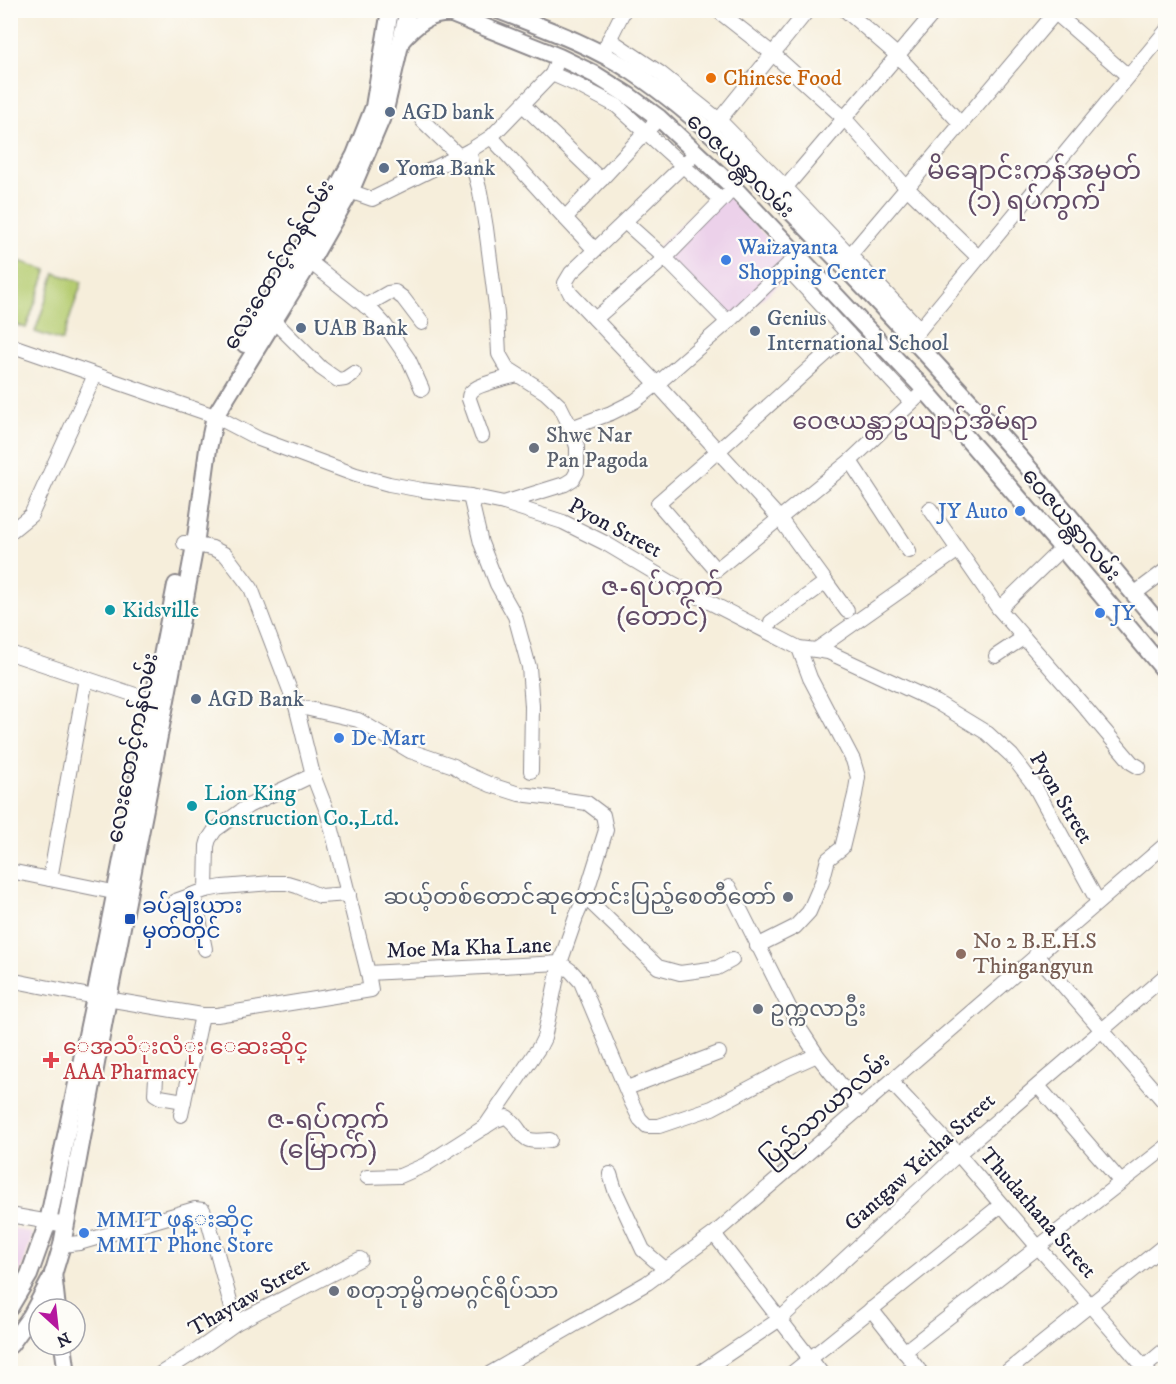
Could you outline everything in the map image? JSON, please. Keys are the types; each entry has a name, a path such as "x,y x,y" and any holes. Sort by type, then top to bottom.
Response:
{"main road":[{"path":"377,10 393,41 421,21 447,12"},
{"name":"လေးထောင့်ကန်လမ်း","path":"390,10 393,41"},
{"name":"လေးထောင့်ကန်လမ်း","path":"234,375 273,320 285,287 309,261 344,190 374,107 393,41 408,10"},
{"name":"ဝေဇယန္တာလမ်း","path":"498,10 547,29 606,46 632,72 681,107 714,126 782,192 916,334 1166,632"},
{"name":"ဝေဇယန္တာလမ်း","path":"447,12 559,57 594,74 629,96 663,122 734,188 792,261 924,390 1062,548 1166,672"},
{"path":"663,122 681,107"},
{"name":"လေးထောင့်ကန်လမ်း","path":"42,1297 53,1275 66,1225 101,998 190,544 197,449 210,415 285,287 300,255 344,190"},
{"path":"999,476 1020,458"},
{"name":"လေးထောင့်ကန်လမ်း","path":"10,1307 29,1275 48,1222 89,1065"},
{"path":"48,1222 56,1297"},
{"name":"လေးထောင့်ကန်လမ်း","path":"10,1345 27,1325"},
{"path":"65,1357 67,1374"}],"street":[{"path":"624,10 606,46 660,73 714,126 807,10"},
{"path":"717,10 773,54 844,118 907,188 978,257"},
{"path":"845,10 898,56 961,124"},
{"path":"782,192 936,10"},
{"path":"846,260 1054,12 1128,76"},
{"path":"916,334 1166,31"},
{"path":"344,190 372,199 464,154 491,137 523,105 552,74 559,57"},
{"path":"552,74 617,106 721,200"},
{"path":"523,105 602,180"},
{"path":"422,120 464,154 480,192 497,314 499,354 507,368 545,392 560,406 577,447 577,472 573,479 565,484 504,503"},
{"path":"565,218 646,134 663,122"},
{"path":"491,137 595,250"},
{"path":"696,153 595,250 565,283 570,293 780,519 847,611"},
{"path":"595,319 665,258 734,188"},
{"path":"625,222 665,258 728,322"},
{"path":"309,261 365,306 385,326 409,360 422,389"},
{"path":"571,428 635,401 728,322 792,261 848,334 911,402"},
{"path":"365,306 388,293 395,292 403,298 422,323"},
{"path":"273,320 321,368 338,380 345,379 354,373"},
{"path":"848,334 658,502 716,570 850,460 924,390"},
{"name":"Pyon Street","path":"10,345 210,415 259,439 356,475 389,484 504,503 562,522 583,531 672,583 799,648 839,657 936,702 987,733 1012,756 1034,785 1098,902"},
{"path":"10,532 31,515 95,375"},
{"path":"482,436 469,394 478,387 517,375"},
{"path":"850,460 909,551"},
{"path":"470,496 481,543 497,584 515,616 529,667 532,706 531,771"},
{"path":"930,509 999,609 1132,763 1139,767"},
{"path":"10,980 202,1015 217,1015 371,990 349,894 328,814 313,775 297,706 251,588 226,555 212,548 190,544"},
{"path":"999,609 1062,548"},
{"path":"816,650 957,550"},
{"path":"1134,594 1166,570"},
{"path":"771,622 826,582"},
{"path":"996,656 1023,638"},
{"path":"757,946 795,927 809,912 822,882 828,859 842,848 858,777 853,760 810,678 799,648"},
{"path":"10,653 159,703"},
{"path":"50,879 86,678"},
{"path":"297,706 358,720 410,751 454,766 464,773 500,788 519,794 587,803 603,815 606,830 585,897 560,963 544,1038 485,1127"},
{"path":"205,949 200,892 208,838 215,830 248,806 313,775"},
{"name":"ပြည်သာယာလမ်း","path":"489,1374 637,1289 714,1234 1166,844"},
{"path":"10,871 121,894"},
{"path":"175,901 222,887 272,883 287,883 320,896 349,894"},
{"path":"729,887 800,1029 817,1055 860,1109"},
{"path":"585,897 658,967 680,973 717,968 732,960"},
{"path":"1036,954 1166,1104"},
{"name":"Moe Ma Kha Lane","path":"368,973 560,963 580,982 640,1119 647,1126 659,1126 712,1108 817,1055"},
{"name":"Gantgaw Yeitha Street","path":"698,1374 780,1319 958,1154 1102,1030 1163,982"},
{"path":"156,1078 155,1094 182,1108 202,1015"},
{"path":"627,1088 719,1053"},
{"name":"Thudathana Street","path":"891,1082 958,1154 1090,1305 1143,1371"},
{"path":"1038,1086 1120,1182"},
{"path":"367,1177 400,1176 425,1165 502,1118 507,1117 512,1121 529,1140 534,1142 550,1140"},
{"path":"904,1352 1166,1147"},
{"path":"610,1174 643,1250 666,1270"},
{"path":"791,1374 1001,1205"},
{"path":"62,1245 79,1243 195,1209 203,1210 236,1323"},
{"path":"10,1215 66,1225"},
{"path":"714,1234 822,1374"},
{"path":"1004,1374 1166,1244"},
{"name":"Thaytaw Street","path":"160,1374 236,1323 360,1259"},
{"path":"20,1291 31,1288 51,1297"},
{"path":"871,1309 922,1374"},
{"path":"1143,1371 1166,1349"}],"shaded area":[{"path":"720,188 796,268 728,330 652,253"},
{"path":"11,1227 33,1234 11,1292"}],"green space":[{"path":"19,261 47,270 26,328 11,323 11,284"},
{"path":"55,273 82,282 62,341 35,332"}],"place":[{"name":"Chinese Food","path":"711,78"},
{"name":"AGD bank","path":"390,112"},
{"name":"Yoma Bank","path":"384,168"},
{"name":"Waizayanta Shopping Center","path":"726,260"},
{"name":"UAB Bank","path":"301,328"},
{"name":"Genius International School","path":"755,331"},
{"name":"Shwe Nar Pan Pagoda","path":"534,448"},
{"name":"JY Auto","path":"1020,511"},
{"name":"Kidsville","path":"110,610"},
{"name":"JY","path":"1100,613"},
{"name":"AGD Bank","path":"196,699"},
{"name":"De Mart","path":"339,738"},
{"name":"Lion King Construction Co.,Ltd.","path":"192,806"},
{"name":"ဆယ့်တစ်တောင်ဆုတောင်းပြည့်စေတီတော်","path":"788,897"},
{"name":"ခပ်ချီးယား မှတ်တိုင်","path":"130,919"},
{"name":"No 2 B.E.H.S Thingangyun","path":"961,954"},
{"name":"ဥက္ကလာဦး","path":"758,1009"},
{"name":"ေအသံုးလံုး ေဆးဆိုင္ AAA Pharmacy","path":"51,1060"},
{"name":"MMIT ဖုန္းဆိုင္ MMIT Phone Store","path":"84,1233"},
{"name":"စတုဘုမ္မိကမဂ္ဂင်ရိပ်သာ","path":"334,1291"}],"district":[{"name":"မိချောင်းကန်အမှတ် (၁) ရပ်ကွက်","path":"1034,186"},
{"name":"ဝေဇယန္တာဥယျာဉ်အိမ်ရာ","path":"915,422"},
{"name":"ဇ-ရပ်ကွက် (တောင်)","path":"662,602"},
{"name":"ဇ-ရပ်ကွက် (မြောက်)","path":"328,1135"}]}
